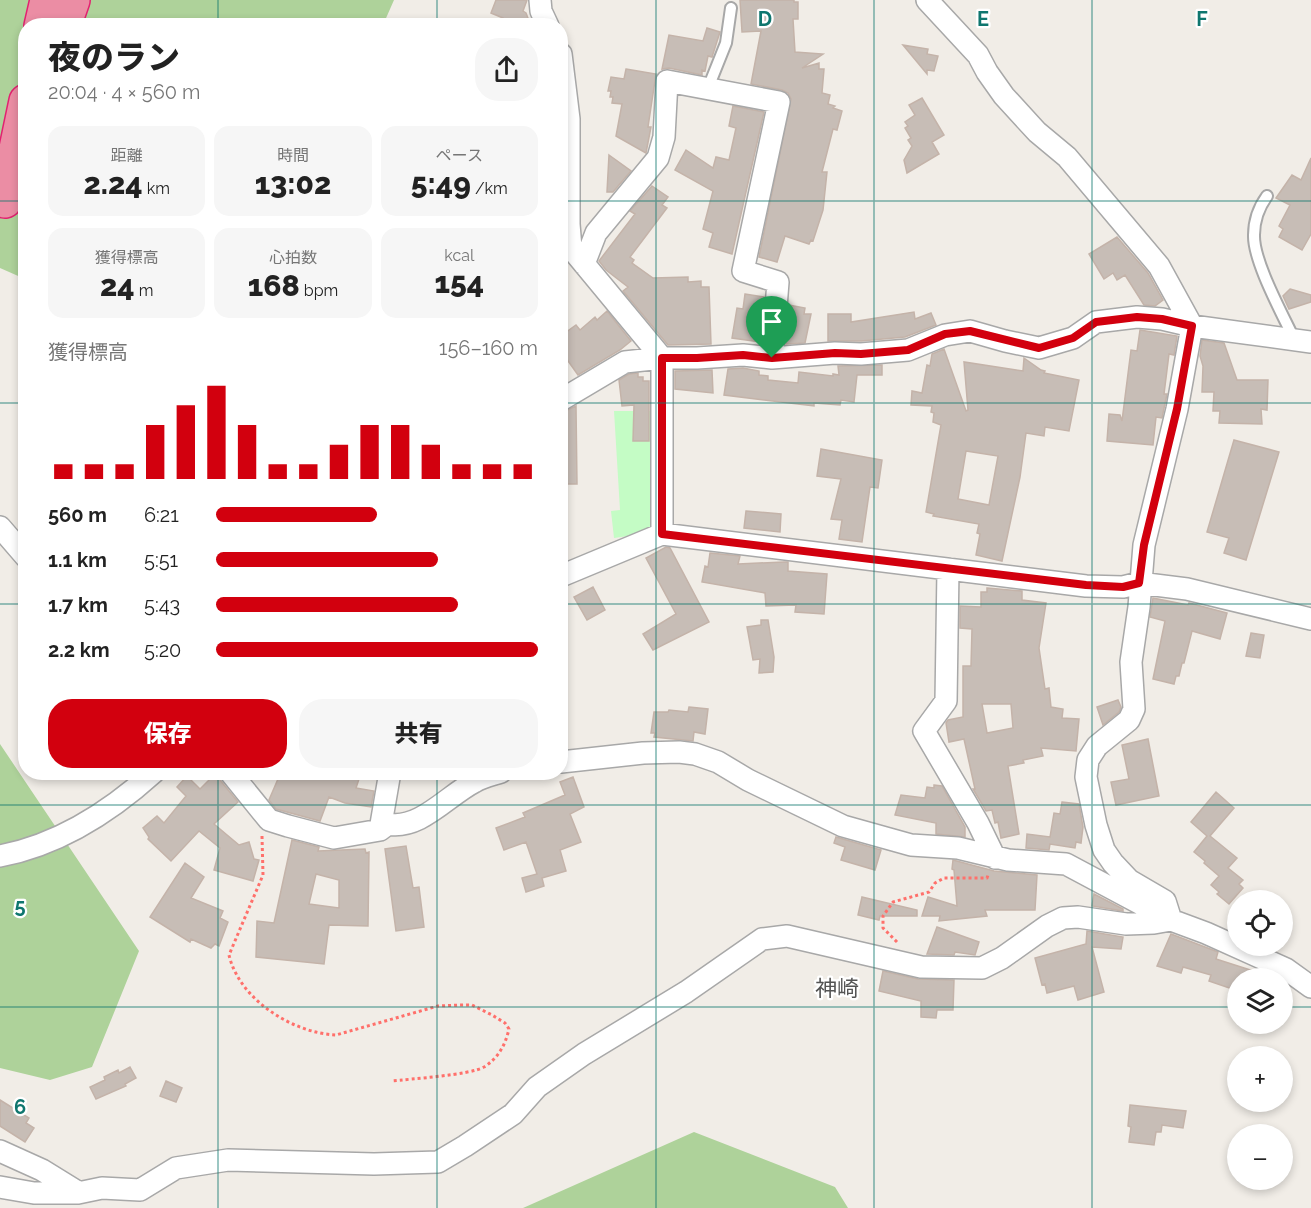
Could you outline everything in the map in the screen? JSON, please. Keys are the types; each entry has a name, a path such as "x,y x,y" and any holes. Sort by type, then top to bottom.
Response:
{"highway":[{"path":"43,18 47,0"},
{"path":"59,18 65,0"},
{"path":"67,18 73,0"},
{"path":"2,211 18,138"},
{"path":"2,211 18,158"}],"street":[{"path":"540,0 544,18"},
{"path":"927,0 978,55 1004,96 1037,132 1067,157 1160,266 1192,326 1177,409 1144,545 1139,583 1139,607 1131,662 1134,709 1130,720 1097,746 1088,760 1086,777 1096,825 1104,849 1129,880 1165,901 1171,920"},
{"path":"584,264 596,233 658,158 664,136 667,81 779,102 743,271 778,282 772,358"},
{"path":"568,110 571,248 662,358 662,534"},
{"path":"568,396 625,362 662,358 743,355 772,358 908,350 945,334 970,331 1039,348 1073,338 1096,322 1137,317 1303,342"},
{"path":"0,527 18,548"},
{"path":"568,573 662,534 1086,585 1123,587 1139,583 1187,589 1311,620"},
{"path":"948,569 946,701 924,731 978,823 995,858"},
{"path":"568,761 643,753 695,754 718,762 748,780 843,826 911,845 958,848 995,858 1066,864 1171,920 1286,969 1311,987"},
{"path":"0,856 49,842 82,825 145,780"},
{"path":"236,780 269,820 334,838 380,830 388,824 399,826 410,823 476,780"},
{"path":"380,830 389,780"},
{"path":"0,1187 34,1193 78,1193 102,1188 141,1190 176,1168 228,1160 375,1164 438,1162 513,1114 537,1087 584,1054 686,992 762,939 787,936 921,967 982,968 1002,958 1047,926 1063,918 1078,917 1126,924 1171,920"},
{"path":"0,1151 42,1170 78,1193"}],"lane":[{"path":"708,88 726,43 731,8"},
{"path":"1267,196 1259,208 1254,236 1262,269 1303,342"}],"path":[{"path":"269,820 262,836 262,875 229,955 240,983 262,1004 282,1019 323,1035 336,1035 417,1011 449,1005 472,1005 505,1023 509,1029 506,1044 496,1057 482,1068 391,1081"},
{"path":"921,967 883,928 883,916 893,902 929,892 936,883 944,878 987,878 995,858"}],"green space":[{"path":"0,0 394,0 386,18 18,18 18,276 0,268"},
{"path":"614,411 658,411 657,522 650,533 614,538 611,511 620,510"},
{"path":"0,744 18,771 18,780 24,780 139,951 92,1067 50,1080 0,1068"},
{"path":"694,1132 835,1187 848,1208 523,1208"}],"building":[{"path":"496,0 527,0 523,11 528,18 503,18 491,13"},
{"path":"740,0 794,0 798,2 798,19 793,19 795,52 823,54 802,68 819,63 819,69 824,69 822,93 830,95 828,104 842,111 837,130 833,129 822,172 827,172 823,210 813,241 811,240 809,244 785,236 777,262 759,257 791,99 788,93 782,90 751,84 761,31 742,32"},
{"path":"707,28 720,32 712,57 708,56 702,75 669,68 662,69 669,35 703,41"},
{"path":"903,45 928,49 927,54 938,56 934,71 927,70 927,74"},
{"path":"626,69 656,74 646,153 616,136 622,104 612,103 611,91 608,91 611,77 624,79"},
{"path":"922,98 944,135 932,142 939,154 907,173 904,160 912,146 908,140 911,138 905,128 908,126 905,122 915,115 909,105"},
{"path":"733,106 764,112 732,254 709,247 713,233 703,229 713,191 675,170 686,150 713,168 716,157 729,160 736,128 729,126"},
{"path":"609,155 631,171 613,192 607,192"},
{"path":"1311,158 1311,234 1302,250 1279,237 1283,229 1279,226 1290,205 1276,198 1292,175 1301,180"},
{"path":"652,186 668,197 662,205 667,208 630,257 634,260 632,263 653,278 688,277 688,282 701,281 701,287 709,287 711,344 668,345 623,291 628,287 606,270 599,261 635,214 630,211"},
{"path":"1117,237 1148,273 1163,300 1155,306 1144,305 1125,275 1117,280 1113,273 1104,279 1089,254"},
{"path":"1290,289 1311,295 1311,302 1289,309 1283,296"},
{"path":"745,294 764,297 760,342 732,338 737,308 743,309"},
{"path":"789,305 805,308 804,314 811,314 805,343 786,344"},
{"path":"607,311 631,341 578,375 568,361 568,331 576,325 580,330 595,317 597,320"},
{"path":"914,312 915,319 931,313 936,325 905,337 828,341 828,314 851,314 851,322"},
{"path":"1140,330 1177,336 1174,355 1169,354 1164,394 1167,394 1162,418 1156,417 1153,445 1107,441 1109,414 1120,415 1122,421 1131,350 1137,351"},
{"path":"1202,340 1224,343 1237,380 1268,380 1267,410 1261,409 1262,424 1219,423 1220,411 1213,411 1214,392 1202,392 1203,366 1200,356"},
{"path":"944,349 966,411 968,410 964,362 1023,371 1024,358 1045,371 1044,373 1079,380 1069,431 1045,427 1044,436 1026,433 1020,477 1002,561 976,555 980,534 977,533 979,524 933,516 934,514 926,512 941,425 933,422 932,406 911,405 912,391 922,393 927,365 930,366 932,354","holes":["966,451 998,456 989,505 958,499"]},
{"path":"882,365 882,375 857,375 854,402 841,400 840,405 814,403 814,406 724,395 728,369 743,368 759,371 759,375 768,376 768,380 798,383 799,372 833,376 833,374 839,375 838,366"},
{"path":"712,370 713,393 675,389 675,371"},
{"path":"638,373 638,377 643,377 643,381 649,381 649,441 633,441 634,405 622,406 619,380 629,374"},
{"path":"576,406 577,484 568,484 568,410"},
{"path":"1234,440 1279,452 1246,560 1224,553 1229,538 1207,532"},
{"path":"821,449 882,460 878,488 870,487 862,542 839,539 842,520 831,519 841,479 817,476"},
{"path":"746,511 781,514 780,532 744,528"},
{"path":"666,547 670,548 709,622 653,650 643,634 676,614 646,558"},
{"path":"710,553 740,556 738,564 788,562 788,571 827,574 824,614 795,612 796,605 766,606 765,593 702,582"},
{"path":"593,587 605,610 587,620 574,597"},
{"path":"987,588 1022,591 1022,600 1046,603 1039,648 1045,689 1049,688 1051,707 1063,709 1062,718 1079,719 1076,751 1041,748 1043,756 1008,766 1019,834 1001,838 998,822 995,823 992,810 986,811 973,789 975,789 964,739 949,742 946,723 948,720 963,717 963,666 971,666 972,629 960,628 960,606 981,607 981,592 987,592","holes":["982,704 1011,704 1013,728 987,733"]},
{"path":"1153,598 1188,605 1189,603 1227,613 1220,639 1192,631 1184,663 1182,663 1179,676 1176,676 1174,684 1153,679 1165,621 1150,617"},
{"path":"761,620 768,620 774,657 773,672 759,673 760,659 753,660 747,627 761,625"},
{"path":"1251,633 1264,635 1260,658 1246,656"},
{"path":"1118,700 1121,707 1119,712 1103,725 1097,707"},
{"path":"689,707 708,709 705,734 694,732 693,741 654,737 655,733 651,733 654,712 668,712 669,710 688,712"},
{"path":"1148,739 1159,796 1116,805 1111,782 1129,779 1122,745"},
{"path":"573,777 584,807 570,814 581,842 560,850 566,871 542,878 544,886 526,892 522,878 537,874 526,842 504,850 496,828 525,817 523,813 565,795 560,782"},
{"path":"183,780 191,780 200,789 209,780 220,780 238,802 214,824 239,845 249,842 254,859 259,860 253,881 214,870 220,848 199,831 171,861 148,839 143,828 157,816 164,823 186,796 177,787"},
{"path":"278,780 359,780 356,788 374,791 371,807 345,803 329,797 320,821 276,809 269,800"},
{"path":"934,785 942,786 965,827 965,837 936,834 936,823 895,815 901,795 925,798 927,787 934,788"},
{"path":"1216,792 1234,808 1210,836 1237,858 1228,868 1243,880 1239,884 1243,888 1241,890 1227,890 1227,902 1211,885 1219,876 1194,852 1207,836 1191,822"},
{"path":"1062,802 1079,804 1083,827 1081,843 1076,842 1075,848 1050,844 1049,850 1026,848 1027,834 1050,837 1054,813 1060,814"},
{"path":"836,837 881,850 875,870 841,860 845,847 834,843"},
{"path":"292,840 319,847 318,851 365,849 366,853 369,852 368,926 329,925 324,964 256,957 257,921 274,923","holes":["316,874 339,880 339,908 309,904"]},
{"path":"406,846 413,888 419,887 424,927 396,931 385,849"},
{"path":"953,860 994,871 1037,875 1035,910 985,910 987,916 939,921 940,916 922,916 928,897 957,906"},
{"path":"185,863 204,877 191,898 223,911 220,918 228,922 219,946 215,944 211,948 191,939 190,942 150,917"},
{"path":"1094,894 1123,909 1123,911 1092,906"},
{"path":"862,897 917,910 917,916 880,916 879,920 858,915"},
{"path":"937,927 979,942 975,955 955,952 954,955 927,954"},
{"path":"1087,931 1123,937 1121,949 1092,947 1104,992 1078,1000 1074,986 1047,993 1045,984 1042,985 1035,958 1086,944"},
{"path":"1171,934 1218,952 1216,959 1244,968 1227,968 1227,987 1209,981 1211,975 1183,967 1181,973 1157,966"},
{"path":"883,971 918,979 954,980 953,1010 937,1010 936,1018 921,1017 921,1001 879,991"},
{"path":"130,1067 136,1078 125,1084 126,1086 96,1099 90,1087 105,1080 104,1077 118,1070 119,1073"},
{"path":"166,1081 182,1088 176,1102 160,1096"},
{"path":"0,1100 29,1118 26,1123 34,1128 25,1142 0,1126"},
{"path":"1130,1105 1186,1111 1183,1128 1162,1125 1161,1132 1156,1132 1154,1145 1129,1142"}],"district":[{"name":"神崎","path":"837,988"}],"route":[{"path":"1137,317 1162,319 1192,326 1177,409 1144,545 1139,583 1123,587 1086,585 662,534 662,358 743,355 772,358 908,350 945,334 970,331 1039,348 1073,338 1096,322 1137,317"}]}
